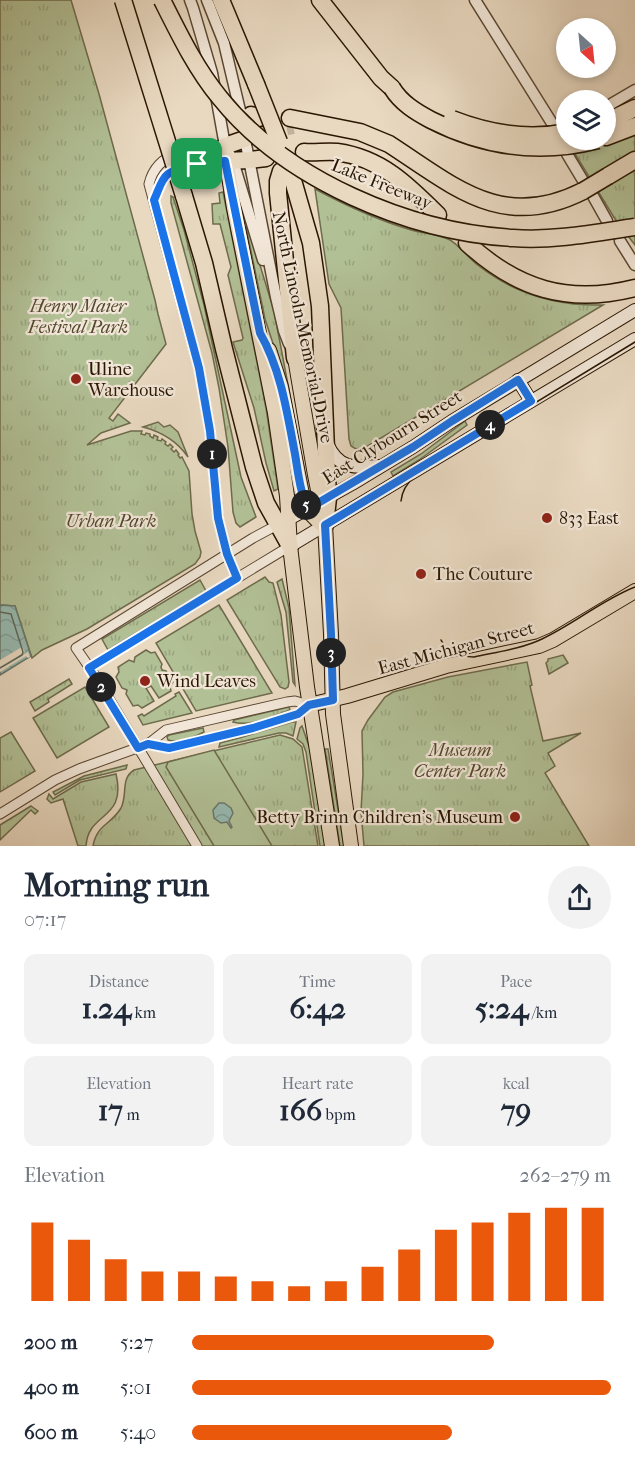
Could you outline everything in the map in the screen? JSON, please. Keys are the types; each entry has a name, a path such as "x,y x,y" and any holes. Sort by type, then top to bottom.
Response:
{"highway":[{"path":"123,0 207,273 254,467 266,502 283,522 290,546"},
{"name":"Lake Freeway","path":"162,0 204,77 220,99 265,143 322,183 385,210 432,225 487,236 549,238 635,227"},
{"path":"221,0 279,142"},
{"path":"320,0 381,78 417,113 471,138 500,144 556,146"},
{"path":"392,88 444,115 480,129 528,135 556,131"},
{"path":"616,117 635,108"},
{"path":"292,122 300,119 351,129 376,138 475,198 517,208 558,202 583,191 635,160"},
{"path":"616,133 635,126"},
{"path":"240,157 245,139"},
{"path":"306,153 336,152 367,159 393,174 438,215"},
{"path":"295,358 278,193 278,181 287,174 314,259 320,306 327,443 319,503 325,525"},
{"path":"467,243 505,273 538,287 565,294 586,296 635,288"}],"main road":[{"name":"North Lincoln Memorial Drive","path":"240,157 260,333 287,496 283,522"},
{"name":"East Clybourn Street","path":"283,522 383,465 635,310"},
{"path":"260,333 269,349 277,372 302,494 319,503"},
{"path":"332,846 319,755 309,705 290,546 635,339"},
{"name":"North Lincoln Memorial Drive","path":"295,358 319,503"},
{"path":"518,380 531,401"},
{"path":"327,443 334,457 342,464 362,467 383,465"},
{"path":"325,525 334,720 351,846"},
{"name":"East Michigan Street","path":"309,705 446,666 539,646 635,591"}],"street":[{"name":"North Lincoln Memorial Drive","path":"190,0 240,157 284,331 295,358"},
{"path":"207,0 217,23 228,60 239,102 245,139"},
{"path":"475,0 556,122"},
{"path":"616,101 635,90"},
{"path":"237,578 227,554 218,518 210,431 199,368 149,184 157,166 181,151 208,146 240,157"},
{"path":"567,154 582,179"},
{"path":"154,200 168,174 197,164 240,157"},
{"path":"240,157 265,265 276,297"},
{"path":"592,196 607,221"},
{"path":"620,242 635,265"},
{"name":"East Clybourn Street","path":"89,668 75,648 283,522"},
{"path":"197,846 89,668 290,546"},
{"name":"East Michigan Street","path":"0,814 79,768 148,744 166,730 295,700 309,705"},
{"name":"East Michigan Street","path":"148,744 169,748 253,728 298,714 309,705"},
{"path":"219,718 223,735"}],"green space":[{"name":"Henry Maier Festival Park","path":"0,0 71,0 99,94 166,344 109,418 113,421 118,414 130,423 101,433 87,445 131,431 142,431 141,434 150,434 153,438 154,435 158,437 157,440 162,439 168,446 170,444 173,447 171,449 174,452 176,450 180,458 182,457 189,471 192,514 201,552 195,564 87,629 42,650 32,658 15,606 0,605"},
{"path":"635,111 635,245 615,219 573,150 616,150 616,122"},
{"path":"315,189 384,221 448,239 493,276 522,291 570,303 603,305 366,447 356,449 351,446 349,439 341,308 329,284"},
{"path":"223,192 266,408 278,489 274,491 254,408 233,342 243,338 228,275 231,267 220,224 213,224 212,204 220,203 219,193"},
{"path":"171,196 184,230 204,305 241,477 256,517 240,527 236,523 233,512 228,447 212,353"},
{"path":"248,226 274,311 304,469 282,371 265,319 246,227"},
{"path":"465,421 467,425 393,476 391,472 421,454"},
{"path":"158,422 164,427 170,425 178,432 188,457 168,438 143,427"},
{"path":"265,577 273,583 281,615 289,682 285,689 280,687 227,600"},
{"path":"282,579 289,608 295,685 286,612 277,582"},
{"path":"200,580 206,591 108,650 102,639"},
{"path":"219,605 272,693 196,711 156,643"},
{"path":"146,650 151,653 155,652 162,664 162,670 166,671 173,682 170,686 171,691 159,698 151,686 146,688 154,701 142,708 138,705 133,706 126,694 127,690 122,688 116,677 119,672 118,667 129,660 134,662 135,657"},
{"path":"563,655 568,663 549,674 546,663 548,659"},
{"name":"Museum Center Park","path":"527,662 532,685 530,686 543,741 581,733 548,753 555,766 545,773 589,846 364,846 361,812 362,731 385,697 393,692 448,677"},
{"path":"69,679 72,684 48,699 49,702 35,711 30,702"},
{"path":"85,687 109,727 57,758 33,718"},
{"path":"179,692 192,713 143,725 138,716 142,714 144,716"},
{"path":"289,707 290,710 262,720 247,723 233,722 234,720"},
{"path":"296,722 293,736 279,733 219,747 220,743"},
{"path":"302,726 311,752 326,846 320,846 306,752 303,744 297,739"},
{"path":"203,728 204,732 186,739 172,741 167,737 169,735"},
{"path":"11,732 35,771 0,792 0,738"},
{"path":"280,735 293,739 302,747 318,846 93,846 98,833 121,808 127,778 134,770"},
{"path":"325,749 328,749 344,846 340,846"},
{"path":"214,750 272,846 214,846 166,767 168,762"},
{"path":"127,765 126,769 80,780 55,795 53,792 84,776"},
{"path":"116,774 118,789 112,808 93,827 88,835 86,846 78,846 63,799 51,803 47,799 49,794 53,799 81,782"},
{"path":"31,806 38,811 35,814 31,810 0,840 0,825"}],"water":[{"path":"0,605 15,606 31,656 0,675"},
{"path":"219,803 224,803 231,808 233,813 229,821 231,828 227,822 221,823 214,818 213,810"}],"pier":[{"path":"22,647 25,652 0,667 0,660"},
{"path":"28,652 30,657 26,656 0,672 0,667"}],"tunnel":[{"path":"263,133 293,126"}],"tram line":[{"path":"401,501 405,487 415,476 635,342"},
{"path":"441,640 451,651 469,657 517,648 554,633 611,598 635,587"}],"place":[{"name":"Uline Warehouse","path":"76,379"},
{"name":"833 East","path":"547,518"},
{"name":"The Couture","path":"421,574"},
{"name":"Wind Leaves","path":"145,681"},
{"name":"Betty Brinn Children's Museum","path":"515,817"}],"route":[{"path":"225,161 260,333 269,349 277,372 293,441 302,494 308,509 413,447 518,380 531,401 325,525 333,700 309,705 298,714 253,728 169,748 148,744 138,748 89,668 237,578 227,554 218,518 210,431 199,368 154,200 168,174 197,164 225,161"}],"park label":[{"name":"Urban Park","path":"111,521"}]}
